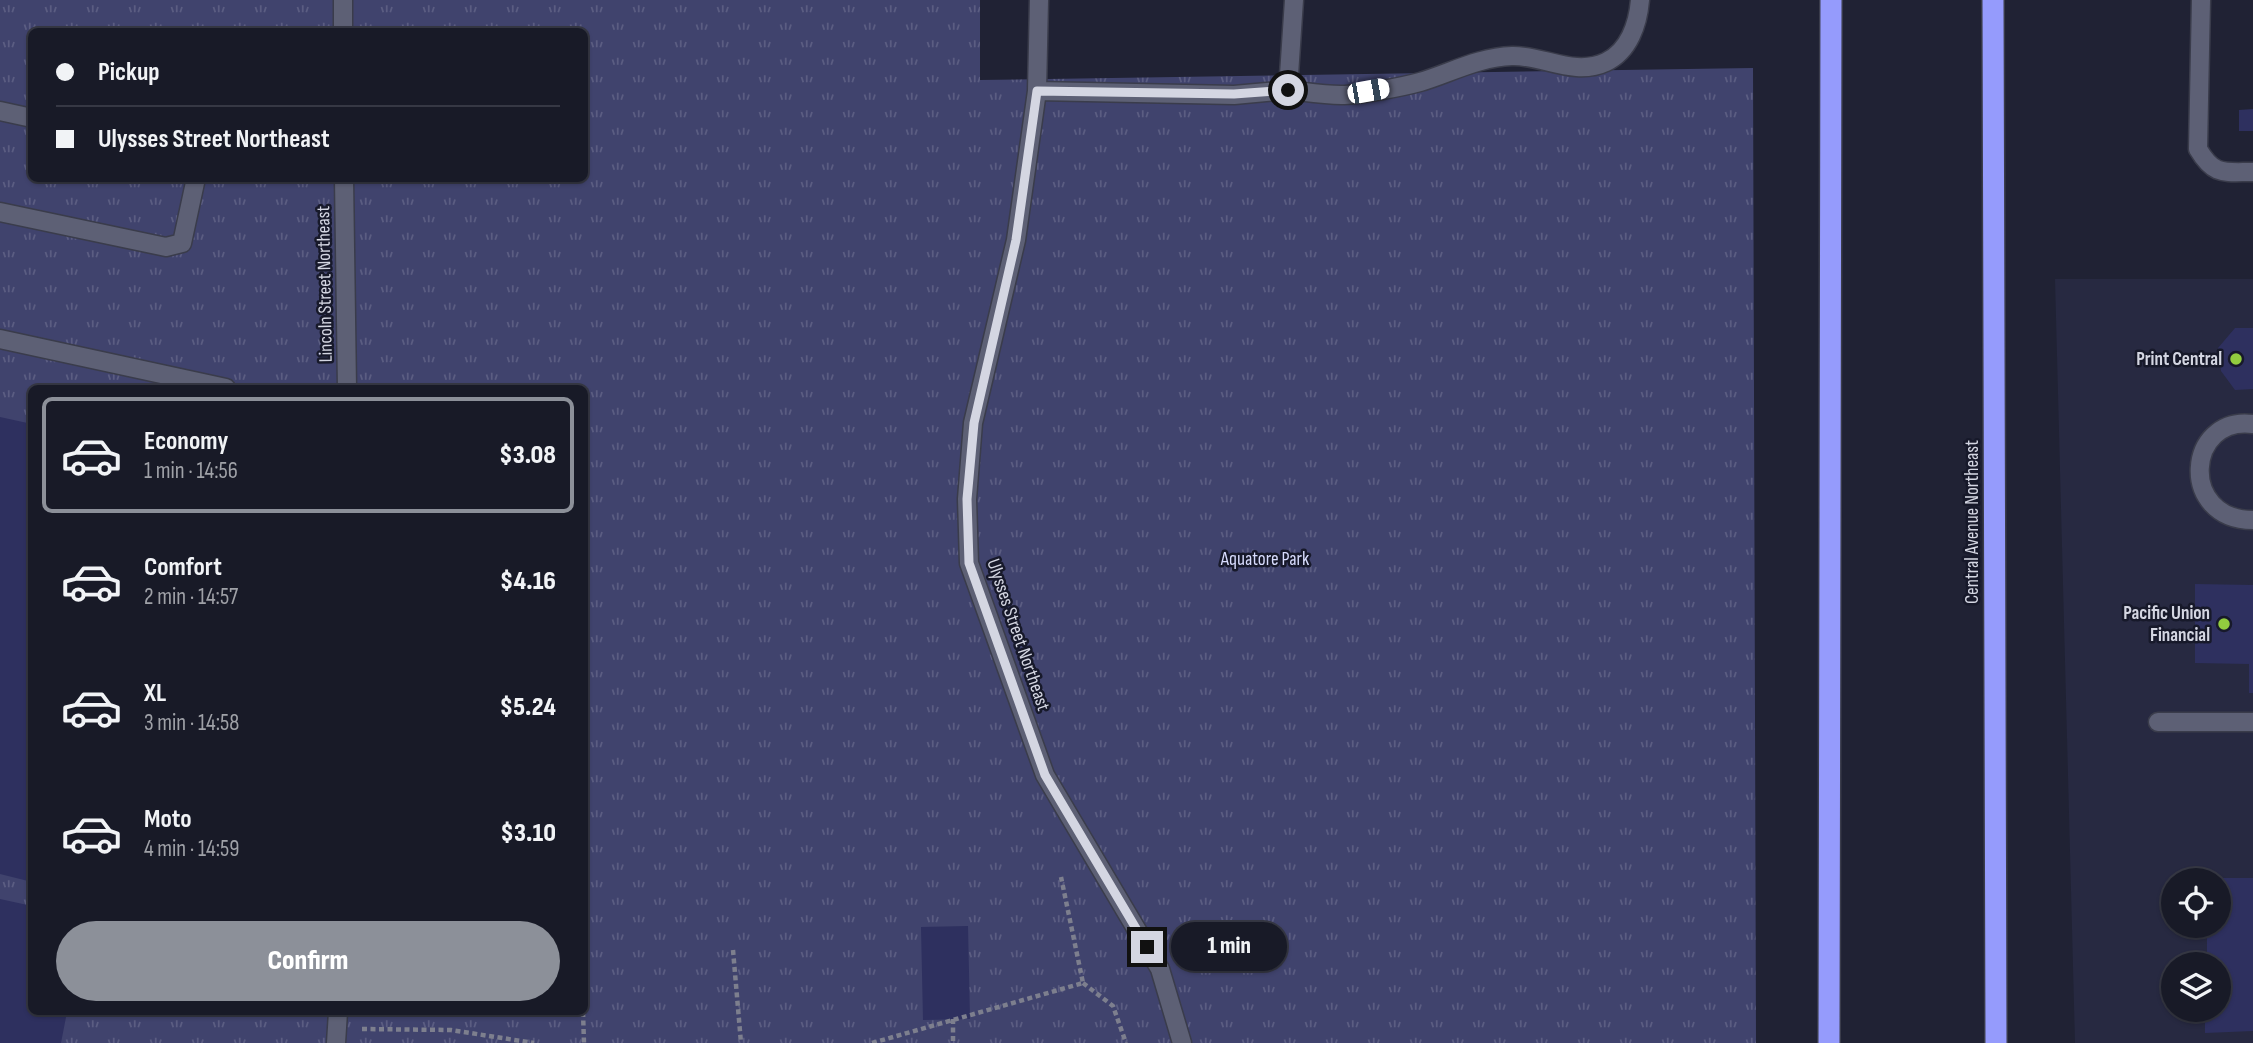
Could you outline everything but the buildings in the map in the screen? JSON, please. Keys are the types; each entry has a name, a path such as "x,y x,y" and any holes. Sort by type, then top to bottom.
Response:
{"highway":[{"path":"1829,1043 1831,0"},
{"name":"Central Avenue Northeast","path":"1993,0 1996,1043"}],"street":[{"path":"343,0 343,28"},
{"name":"Ulysses Street Northeast","path":"1039,0 1037,91 1016,240 974,423 967,499 969,563 1045,775 1160,969 1182,1043"},
{"path":"1288,90 1294,0"},
{"path":"1037,91 1234,94 1288,90 1342,95 1420,82 1459,66 1513,56 1573,67 1590,67 1605,62 1627,44 1635,29 1640,0"},
{"path":"2201,0 2198,149 2208,166 2225,172 2253,172"},
{"path":"0,111 28,117"},
{"path":"0,212 166,247 182,243 195,182"},
{"name":"Lincoln Street Northeast","path":"344,182 347,385"},
{"path":"0,339 212,385"},
{"path":"2253,424 2233,425 2219,432 2207,443 2200,458 2199,475 2202,490 2211,504 2231,517 2253,520"},
{"path":"2158,722 2253,722"}],"path":[{"path":"1061,877 1083,983 1113,1006 1126,1043"},
{"path":"733,950 741,1043"},
{"path":"872,1043 1083,983"},
{"path":"583,1015 584,1043"},
{"path":"953,1018 953,1043"},
{"path":"337,1028 451,1030 534,1043"}],"shaded area":[{"path":"2055,279 2253,279 2253,1043 2075,1043"}],"green space":[{"name":"Aquatore Park","path":"0,0 980,0 980,80 1753,68 1756,1043 0,1043"}],"place":[{"name":"Print Central","path":"2236,359"},
{"name":"Pacific Union Financial","path":"2224,624"}],"route":[{"path":"1147,947 1045,775 969,563 967,499 974,423 1016,240 1037,91 1234,94 1288,90"}]}
